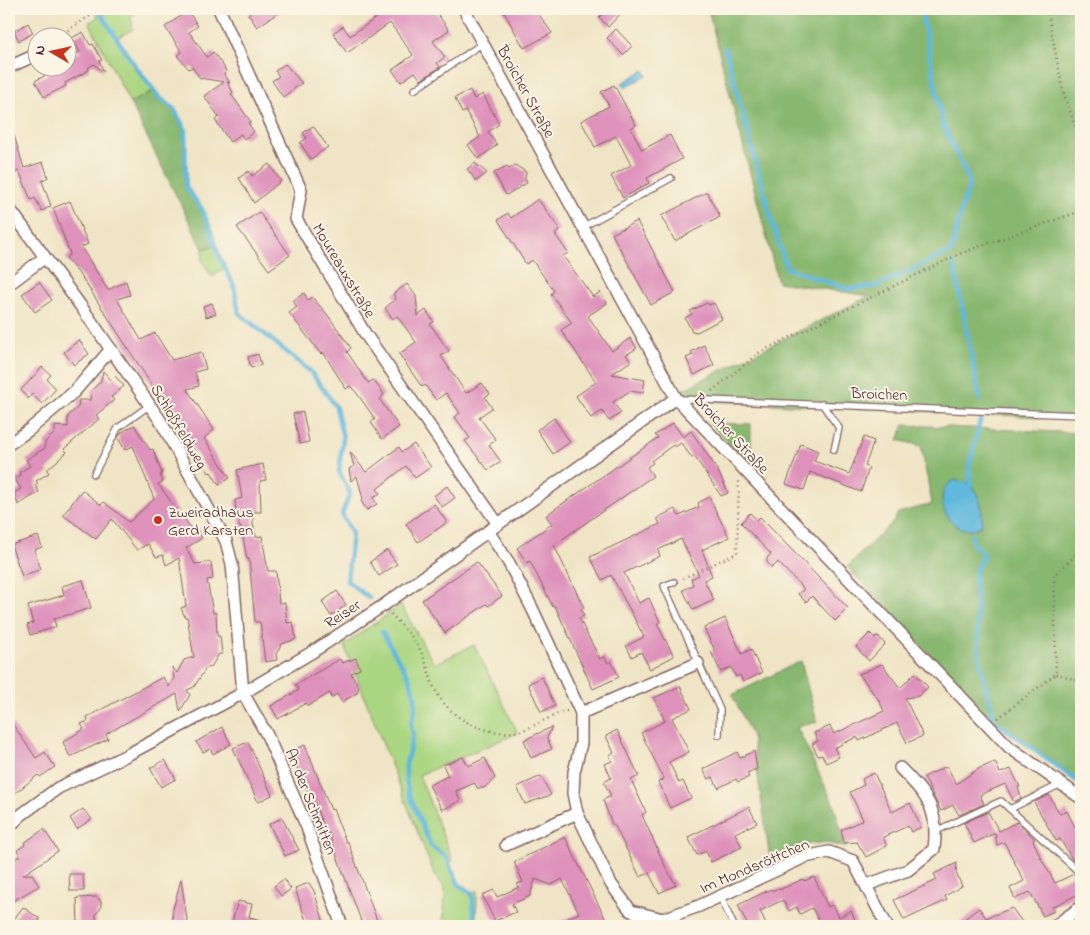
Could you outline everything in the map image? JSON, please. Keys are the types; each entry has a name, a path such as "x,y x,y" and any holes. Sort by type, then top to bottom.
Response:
{"street":[{"name":"Moureauxstraße","path":"220,9 301,190 296,219 366,335 498,524"},
{"name":"Broicher Straße","path":"464,9 676,398 1010,746 1081,798"},
{"path":"9,68 28,59"},
{"name":"Schloßfeldweg","path":"9,208 150,405 226,541 233,574 243,693"},
{"path":"9,284 44,258"},
{"path":"9,444 29,430 75,391 111,349"},
{"name":"Reiser","path":"9,827 27,810 58,788 127,755 243,693 314,651 384,605 676,398"},
{"name":"Im Mondsröttchen","path":"488,531 528,602 581,713 581,743 574,772 573,793 577,813 611,884 631,911 663,918 720,896 805,857 829,852 853,861 867,885 886,926"},
{"path":"581,713 698,663"},
{"name":"An der Schmitten","path":"243,693 267,735 306,825 342,926"},
{"path":"867,885 908,870 934,849 936,831 926,794 900,768"},
{"path":"506,845 577,813"},
{"path":"1055,926 1080,909"},
{"path":"636,926 641,913"}],"lane":[{"path":"414,90 482,43"},
{"path":"583,227 671,178"},
{"name":"Broichen","path":"676,398 1081,415"},
{"path":"822,404 839,428 834,450"},
{"path":"94,474 118,428 150,405"},
{"path":"674,582 664,586 720,710 719,735"},
{"path":"1010,809 1061,784"},
{"path":"936,831 1002,801 1081,874"},
{"path":"720,896 734,926"}],"path":[{"path":"74,28 86,21 93,14 90,9"},
{"path":"1047,9 1063,91 1081,143"},
{"path":"701,400 760,352 959,254 1081,211"},
{"path":"674,582 737,553 740,466"},
{"path":"1056,674 1054,576 1081,550"},
{"path":"384,605 416,643 426,662 434,687 446,705 460,719 483,729 499,732 517,732 566,711 581,713"},
{"path":"989,725 1056,674"},
{"path":"1056,674 1081,681"}],"green space":[{"path":"94,9 97,9 134,68 153,91 130,103 89,22 98,17"},
{"path":"99,9 132,9 135,14 131,17 133,29 117,38"},
{"path":"708,9 1081,9 1081,419 687,400 682,390 869,296 778,282"},
{"path":"153,91 177,115 184,131 185,185 204,214 215,246 203,249 130,103"},
{"path":"215,246 225,269 212,277 202,261 203,249"},
{"path":"709,423 751,424 751,466"},
{"path":"904,425 1081,433 1081,784 991,719 847,567 894,521 898,513 932,504 921,446 898,440","holes":["972,484 982,509 981,526"]},
{"path":"401,605 434,664 474,645 518,733 419,775 453,861 449,863 459,885 471,894 477,890 476,926 441,926 444,916 445,889 433,871 344,645"},
{"path":"801,661 817,722 797,727 834,805 846,848 826,843 807,844 788,850 770,859 752,736 732,695"}],"water":[{"path":"644,70 647,75 625,88 622,83"},
{"path":"955,480 972,484 981,504 981,526 970,529 960,528 946,514 943,495 947,486"}],"building":[{"path":"255,9 284,9 257,27 248,14"},
{"path":"380,9 434,9 449,30 433,41 445,57 437,63 440,67 421,80 415,72 401,82 392,70 413,55 390,23 347,53 333,33 343,26 350,36 383,13"},
{"path":"502,9 535,9 552,33 524,48"},
{"path":"608,9 625,9 608,27 599,17"},
{"path":"188,11 198,26 189,32 207,57 213,52 224,67 226,72 224,74 233,92 231,94 251,122 248,123 254,132 244,139 241,134 230,142 215,120 219,117 204,96 224,82 200,78 192,67 189,69 177,56 182,52 165,27"},
{"path":"28,23 30,28 28,28 28,36 19,41 14,31"},
{"path":"616,29 632,46 623,55 607,38"},
{"path":"83,32 90,45 93,44 102,60 99,61 104,72 94,64 88,68 89,70 78,76 78,53 80,52 78,48 78,35"},
{"path":"285,64 302,83 283,97 272,81 279,76 275,71"},
{"path":"41,78 74,78 65,83 66,86 44,97 35,81"},
{"path":"614,85 636,125 631,128 642,150 670,135 682,159 647,178 649,183 623,198 611,176 631,165 616,136 595,147 581,121 609,106 601,92"},
{"path":"470,90 474,99 483,94 499,124 488,132 497,145 478,159 468,145 480,137 466,111 462,113 455,98"},
{"path":"313,126 328,147 311,159 300,143 307,138 303,133"},
{"path":"12,129 24,168 43,162 48,177 42,181 51,206 42,211 35,198 31,200 19,171 9,176 9,130"},
{"path":"475,163 487,173 476,181 467,169"},
{"path":"269,164 281,181 254,203 239,178 249,171 252,176"},
{"path":"515,165 526,172 525,179 527,183 506,195 494,173 507,166 509,169"},
{"path":"707,192 720,217 675,241 661,216"},
{"path":"538,199 560,230 555,234 568,253 563,256 593,297 600,292 607,303 588,316 612,351 630,338 637,348 626,355 631,361 612,374 645,380 643,393 630,391 613,402 621,413 609,421 602,411 591,418 576,396 596,382 561,330 572,323 551,294 554,291 532,260 526,264 498,220 508,213 511,218"},
{"path":"70,201 88,244 81,247 108,290 126,281 130,295 117,299 141,340 155,333 172,360 201,352 206,369 195,372 199,386 187,389 214,430 204,438 230,478 219,485 211,472 209,473 83,279 66,258 70,254 53,208"},
{"path":"259,212 290,255 269,270 237,227"},
{"path":"637,221 675,292 651,305 612,234"},
{"path":"39,282 52,300 35,312 22,294"},
{"path":"407,284 416,296 418,316 426,310 434,322 430,324 449,351 441,356 466,393 482,383 490,394 485,397 492,408 479,417 496,440 489,445 501,462 488,470 465,441 470,438 455,417 460,413 446,393 436,400 425,385 422,387 399,354 416,342 397,316 393,319 385,308 396,299 393,294"},
{"path":"304,293 308,300 312,297 327,314 351,348 347,352 368,383 373,380 384,394 380,400 399,427 382,439 371,422 375,419 356,392 350,386 346,389 323,352 321,354 289,313 297,307 293,301"},
{"path":"212,303 216,314 206,317 203,306"},
{"path":"707,303 709,305 714,303 722,319 697,332 692,331 685,318 692,314 690,311"},
{"path":"79,340 89,354 74,365 64,352"},
{"path":"704,345 714,365 694,375 686,358 693,355 691,352"},
{"path":"258,354 261,365 251,368 248,357"},
{"path":"42,367 51,375 47,379 56,389 42,404 32,394 28,399 21,390"},
{"path":"103,371 111,380 115,376 124,386 111,397 114,400 96,415 99,419 64,449 67,452 47,470 49,473 36,481 38,483 35,485 39,492 18,505 14,493 21,489 15,479 21,476 19,473 30,466 26,460 45,448 45,442 55,433 55,426 68,427 68,416 79,406 78,400 90,400 92,390 101,381"},
{"path":"303,412 309,442 300,444 293,414"},
{"path":"554,418 570,442 553,454 537,430"},
{"path":"673,423 683,437 691,431 717,469 728,493 721,496 695,457 692,458 681,443 675,447 673,445 651,461 653,463 647,467 653,476 554,545 584,608 581,609 584,616 579,618 600,659 604,656 608,663 611,661 619,677 593,689 555,606 553,607 530,561 527,563 517,548 552,524 546,516 552,511 658,438 655,435"},
{"path":"134,425 150,450 153,449 162,474 160,474 163,482 158,484 178,511 172,515 180,513 192,530 196,528 202,538 186,548 195,564 211,562 213,579 207,580 213,613 216,613 217,636 220,636 222,654 219,654 211,667 206,668 194,687 187,690 190,695 180,711 177,694 106,734 108,739 70,757 63,742 84,729 81,724 88,721 87,717 163,677 169,687 174,678 172,667 177,673 184,660 194,657 187,617 185,617 181,608 186,606 179,558 166,565 163,555 156,557 148,544 137,550 112,519 96,539 63,515 82,490 101,505 104,502 129,522 154,499 133,446 125,450 118,438 121,433"},
{"path":"864,437 874,441 865,466 869,468 861,492 810,472 804,490 786,484 801,444 818,451 814,461 849,474"},
{"path":"414,444 431,467 415,478 406,466 377,489 380,493 373,498 377,504 367,510 361,501 363,499 357,476 351,481 349,469 354,466 350,452 366,472 399,447 402,452"},
{"path":"263,464 266,480 260,481 261,512 253,512 253,524 256,537 262,536 268,571 276,571 279,603 285,603 287,623 293,622 296,639 282,644 276,654 277,660 265,662 260,622 255,622 249,559 247,559 241,527 239,527 239,516 236,516 235,500 242,498 237,470"},
{"path":"447,486 455,498 442,507 434,496"},
{"path":"709,497 729,537 702,550 712,576 704,580 714,600 693,610 683,590 693,585 691,579 699,575 681,539 658,550 660,556 624,573 639,603 649,598 660,622 657,624 674,656 650,669 641,652 632,657 626,646 644,637 629,608 611,575 602,580 590,557 660,524 657,518 675,509 679,516 699,507 698,503"},
{"path":"434,504 446,521 445,524 418,542 406,524"},
{"path":"750,513 757,520 760,517 848,608 835,621 812,596 806,602 798,594 804,589 778,562 772,568 767,562 767,558 771,554 741,523"},
{"path":"38,536 42,547 34,550 41,569 22,576 11,545"},
{"path":"387,550 397,564 379,576 370,562"},
{"path":"477,562 502,596 488,606 486,604 445,633 422,600"},
{"path":"83,580 91,608 54,619 56,627 30,635 27,625 33,623 28,606 64,595 62,586"},
{"path":"337,591 346,605 331,616 322,602"},
{"path":"725,618 742,654 751,649 762,673 743,682 740,675 736,677 731,667 721,672 711,652 715,651 704,628"},
{"path":"870,633 875,638 878,636 885,644 869,661 856,647"},
{"path":"356,658 360,669 351,673 359,687 357,693 342,702 337,694 331,698 330,693 308,706 306,703 278,719 271,706 299,690 295,685 340,659 342,663"},
{"path":"882,664 900,688 915,673 928,687 918,696 905,698 923,736 907,743 897,723 859,741 857,737 834,748 839,757 826,763 822,755 818,756 812,744 818,741 814,733 830,726 834,734 884,711 878,699 859,674"},
{"path":"542,677 555,706 541,712 528,684"},
{"path":"680,686 691,709 672,718 689,752 669,762 679,783 683,781 691,798 670,808 658,782 664,779 641,733 665,721 654,698"},
{"path":"9,719 36,758 45,752 55,767 40,777 38,775 9,798"},
{"path":"222,727 231,744 213,754 210,749 203,752 196,742"},
{"path":"552,727 547,738 552,749 531,758 524,740"},
{"path":"617,730 639,776 631,780 646,812 642,815 666,868 676,885 659,893 649,873 640,877 615,826 612,824 603,800 611,796 604,782 611,778 605,764 612,761 609,755 614,753 606,736"},
{"path":"248,742 272,795 258,802 233,748"},
{"path":"305,745 331,810 333,809 346,842 348,842 379,926 363,926 328,832 326,833 290,751"},
{"path":"754,751 757,769 747,773 749,777 738,782 736,779 718,788 713,777 708,779 703,769 737,752 740,758"},
{"path":"463,757 468,766 485,758 495,778 484,788 477,788 475,783 456,791 460,801 442,810 429,785 448,776 443,765"},
{"path":"165,760 176,779 161,787 150,768"},
{"path":"995,762 1000,773 1011,769 1020,787 1018,787 1021,798 1014,802 1005,784 980,795 984,804 959,815 953,805 941,811 924,777 947,766 956,784 978,769"},
{"path":"874,773 892,812 910,803 921,827 911,832 908,826 883,837 887,846 866,857 857,842 844,843 841,830 863,820 850,792 864,785 862,779"},
{"path":"541,776 551,795 525,804 517,787"},
{"path":"1049,795 1060,814 1067,811 1077,831 1081,829 1081,868 1072,859 1060,839 1056,841 1034,802"},
{"path":"749,807 757,823 735,833 742,847 711,862 706,851 697,855 688,837"},
{"path":"83,809 92,819 77,829 70,818"},
{"path":"988,812 999,831 1017,822 1035,839 1033,840 1042,860 1055,883 1074,874 1081,879 1081,893 1052,907 1054,911 1043,916 1030,892 1015,899 1010,888 1024,881 1004,842 997,845 995,833 974,843 964,823"},
{"path":"282,818 299,850 285,856 269,824"},
{"path":"44,829 58,851 23,875 32,874 39,886 9,903 9,862 20,856 17,850 25,845 24,843"},
{"path":"565,837 609,926 550,926 579,913 562,879 551,885 535,879 530,896 512,904 516,912 495,921 482,895 494,890 497,897 519,887 517,884 523,882 514,862"},
{"path":"957,863 956,873 962,886 945,896 947,900 904,920 894,900 937,880 934,874"},
{"path":"69,874 83,874 84,891 70,891"},
{"path":"814,877 828,907 833,905 839,917 851,911 858,926 819,926 821,925 812,908 800,914 797,907 789,911 783,900 760,911 767,926 748,926 738,905 771,889 772,891 778,888 779,890 803,879 804,881"},
{"path":"181,879 188,926 174,926 172,913"},
{"path":"284,879 291,889 281,896 274,886"},
{"path":"309,883 314,891 325,926 311,926 309,920 306,921 295,888"},
{"path":"96,897 101,901 101,908 96,914 96,926 78,926 77,898"},
{"path":"238,901 252,904 249,917 269,922 268,926 231,926"},
{"path":"23,907 40,919 35,926 9,926"},
{"path":"979,908 986,918 1012,908 1025,926 955,926"}],"waterway":[{"path":"98,9 131,60 159,97 174,109 185,129 186,187 202,209 210,228 219,256 234,286 239,313 311,372 336,407 343,438 339,471 350,493 342,514 352,533 347,581 369,598"},
{"path":"725,48 774,229 787,268 848,289 877,286 952,251 961,210 969,186 968,178 943,125 921,9"},
{"path":"954,264 980,400"},
{"path":"971,489 969,468 981,417"},
{"path":"972,534 973,543 984,556 977,567 975,577 979,657 994,719"},
{"path":"382,632 409,677 415,696 415,710 411,725 413,735 406,764 406,780 409,794 431,846 446,857 459,885 472,893 475,926"},
{"path":"995,721 1081,784"}],"place":[{"name":"Zweiradhaus Gerd Karsten","path":"158,520"}]}
